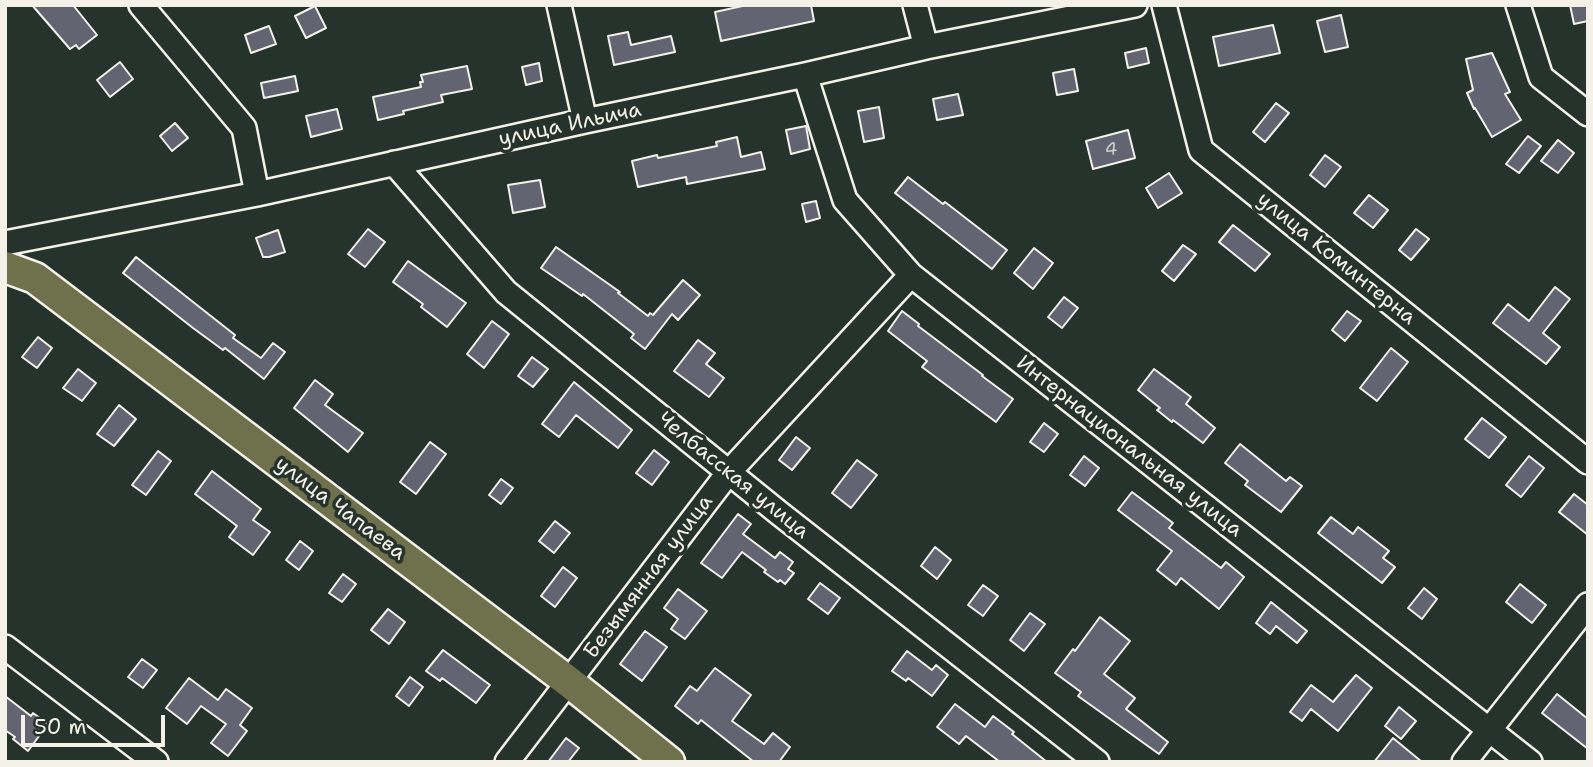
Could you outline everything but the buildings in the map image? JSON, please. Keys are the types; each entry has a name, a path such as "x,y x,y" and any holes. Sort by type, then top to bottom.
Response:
{"main road":[{"name":"улица Чапаева","path":"5,267 35,278 569,682 669,762"}],"street":[{"path":"141,5 244,128 257,194"},
{"path":"559,5 585,121"},
{"path":"915,5 926,47"},
{"name":"улица Ильича","path":"5,243 257,194 926,47 1135,5"},
{"name":"улица Коминтерна","path":"1164,5 1201,150 1588,462"},
{"path":"1518,5 1541,77 1588,114"},
{"name":"Интернациональная улица","path":"805,75 845,200 911,275 1530,762"},
{"name":"Челбасская улица","path":"394,163 506,292 779,513 1097,762"},
{"name":"Безымянная улица","path":"507,762 729,472 911,275"},
{"path":"1464,762 1588,606"},
{"path":"5,647 156,762"}]}
